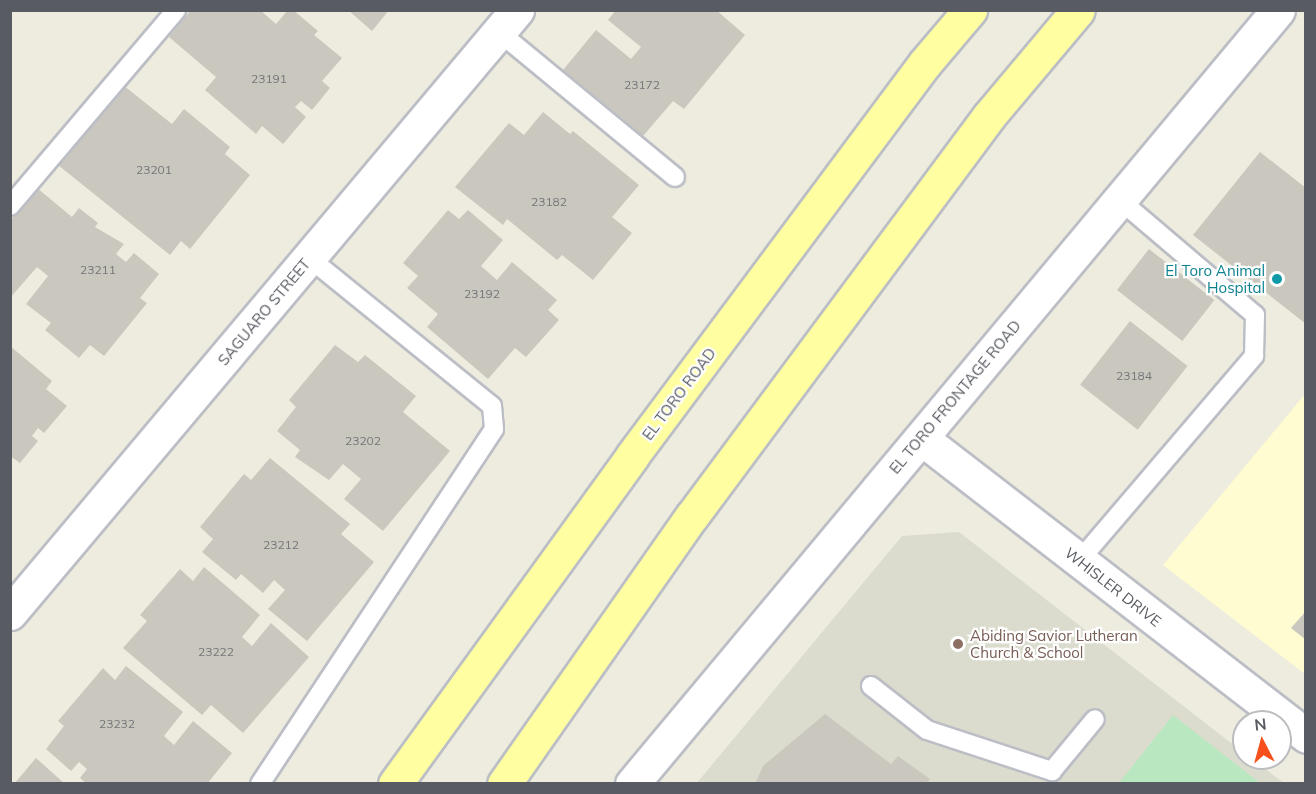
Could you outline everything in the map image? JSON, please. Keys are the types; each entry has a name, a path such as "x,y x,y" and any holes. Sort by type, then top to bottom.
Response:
{"main road":[{"name":"EL TORO ROAD","path":"395,783 632,456 925,63 970,10"},
{"path":"504,783 692,516 982,125 1078,10"}],"street":[{"name":"EL TORO FRONTAGE ROAD","path":"632,783 1278,10"},
{"name":"SAGUARO STREET","path":"10,613 508,21"},
{"name":"WHISLER DRIVE","path":"921,438 1305,736"}],"lane":[{"path":"10,206 176,10"},
{"path":"508,21 675,177"},
{"path":"1079,561 1254,356 1255,315 1120,200"},
{"path":"260,783 494,429 492,406 309,258"},
{"path":"871,686 927,730 1052,771 1095,719"}],"shaded area":[{"path":"1305,394 1305,674 1163,565"},
{"name":"Abiding Savior Lutheran Church & School","path":"959,532 1232,744 1232,770 1267,770 1284,783 696,784 902,536"}],"green space":[{"path":"1173,715 1232,761 1232,770 1243,770 1260,783 1119,783"}],"building":[{"path":"191,10 260,10 276,24 288,10 293,10 318,31 314,35 342,58 322,81 330,88 312,110 301,101 295,107 306,117 283,144 262,126 256,134 205,90 216,77 169,37"},
{"path":"348,10 389,10 372,31"},
{"path":"616,10 716,10 745,35 684,109 673,101 643,136 563,70 596,30 631,59 641,47 608,20"},
{"path":"123,85 172,124 184,109 230,147 225,154 250,175 190,249 181,241 170,255 58,165"},
{"path":"543,112 570,134 573,131 639,185 612,217 632,233 593,280 562,255 557,260 507,219 503,225 455,187 509,123 524,135"},
{"name":"El Toro Animal Hospital","path":"1260,152 1306,188 1306,324 1193,235"},
{"path":"37,188 72,217 79,208 98,223 95,227 124,244 116,254 126,262 134,253 159,274 140,298 147,303 104,356 90,345 79,358 45,330 51,323 26,304 48,276 37,267 10,298 10,221"},
{"path":"448,210 459,219 468,210 503,240 481,266 497,280 512,262 557,300 548,310 559,320 526,357 515,348 488,379 427,327 438,314 407,288 418,276 403,263"},
{"path":"1149,249 1214,300 1182,341 1117,290"},
{"path":"1130,321 1188,366 1138,430 1080,385"},
{"path":"335,345 358,362 365,355 416,396 403,412 450,451 383,531 344,499 361,479 343,464 329,480 295,457 300,450 277,431 296,407 289,400"},
{"path":"10,346 52,381 46,389 67,406 44,433 38,428 32,436 38,441 20,463 10,456"},
{"path":"270,458 350,524 341,534 374,562 307,641 268,609 285,590 274,580 263,593 241,574 236,580 202,552 213,539 200,527 244,474 251,480"},
{"path":"204,567 260,615 242,637 252,646 271,623 309,657 243,733 211,705 202,715 123,648 147,621 140,615 180,569 193,581"},
{"path":"1306,611 1306,640 1291,628"},
{"path":"126,666 183,712 164,736 174,745 193,721 232,753 207,784 87,784 80,778 87,769 79,762 71,771 46,749 64,726 58,721 103,668 115,680"},
{"path":"825,714 891,764 898,756 930,779 927,784 755,784 763,766"},
{"path":"36,758 65,784 14,784"}],"place":[{"name":"El Toro Animal Hospital","path":"1277,279"},
{"name":"Abiding Savior Lutheran Church & School","path":"958,644"}]}
